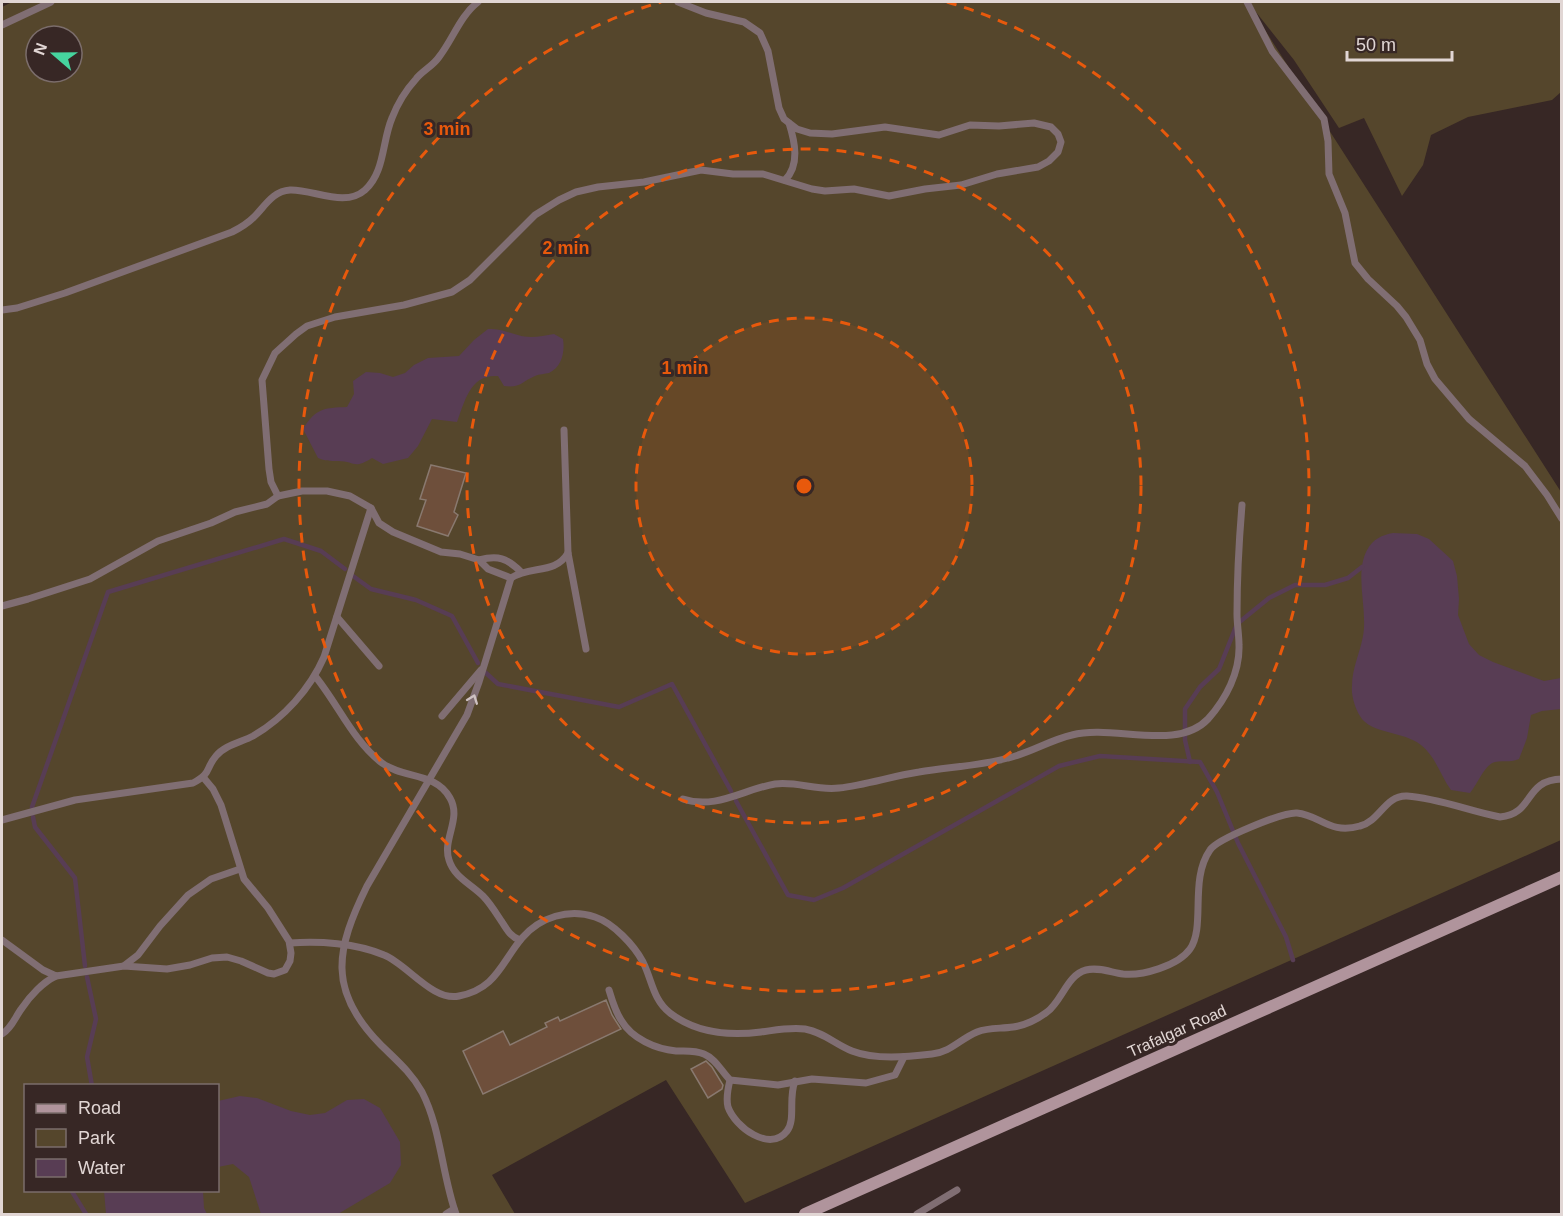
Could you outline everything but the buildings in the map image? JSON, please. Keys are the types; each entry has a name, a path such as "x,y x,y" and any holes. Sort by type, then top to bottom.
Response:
{"main road":[{"name":"Trafalgar Road","path":"805,1215 1562,877"}],"lane":[{"path":"2,25 51,2"},
{"path":"2,310 65,294 232,232 245,225 272,197 282,191 295,190 340,197 358,195 368,188 376,176 391,119 407,91 416,78 440,56 468,11 478,2"},
{"path":"678,2 744,22 760,33 768,51 779,108 789,123 795,158 793,169 785,180"},
{"path":"1246,2 1274,54 1324,119 1328,141 1329,174 1346,213 1355,263 1366,278 1406,317 1420,340 1427,364 1435,379 1469,419 1525,465 1562,519"},
{"path":"278,496 271,482 269,469 262,380 275,353 296,334 335,317 404,305 452,292 470,280 535,215 576,192 644,182 701,170 733,174 756,173 813,189 825,191 854,189 889,196 961,185 1002,173 1038,167 1058,152 1061,142 1058,134 1051,127 1034,123 970,125 945,134 934,135 875,127 821,134 803,131 789,123"},
{"path":"564,430 568,554 586,649"},
{"path":"2,606 90,579 158,541 211,523 235,512 267,504 278,496 302,491 327,491 350,496 371,508 379,523 393,532 441,552 460,554 479,560 488,569 511,578"},
{"path":"683,799 692,802 709,802 775,784 828,789 874,783 913,773 1009,758 1065,736 1085,732 1175,735 1196,729 1221,702 1231,685 1238,663 1237,615 1242,505"},
{"path":"2,820 75,800 193,783 203,777 216,756 253,736 283,714 293,705 315,676 324,657 371,508"},
{"path":"446,1215 455,1212 429,1108 421,1090 405,1066 359,1022 347,998 342,980 344,945 353,915 367,886 467,715 511,578 521,572 546,569 562,562 568,554"},
{"path":"479,560 492,557 510,561 521,572"},
{"path":"337,617 379,666"},
{"path":"442,716 483,668"},
{"path":"315,676 363,744 383,764 429,780 447,793 454,808 454,825 447,851 451,866 462,879 484,897 511,935 520,940"},
{"path":"2,1034 11,1026 27,1000 49,979 57,976 124,966 167,969 212,958 227,957 242,961 268,974 285,970 291,953 290,943 268,908 248,885 240,869 221,805 213,789 203,777"},
{"path":"290,943 344,945 387,956 435,991 448,997 456,997 486,985 498,973 520,940 550,917 570,914 593,916 613,927 633,948 642,961 658,1000 672,1015 689,1024 725,1033 786,1028 809,1030 824,1035 850,1051 865,1055 904,1057 946,1052 984,1029 1014,1027 1052,1008 1076,975 1082,972 1095,969 1139,974 1180,958 1189,950 1194,939 1200,872 1210,849 1220,840 1285,813 1306,815 1326,825 1355,827 1373,820 1391,799 1403,796 1422,798 1500,818 1510,816 1519,810 1541,783 1551,779 1562,779"},
{"path":"124,966 134,959 159,926 188,895 212,879 240,869"},
{"path":"2,940 43,970 57,976"},
{"path":"609,990 622,1022 647,1044 703,1053 715,1061 730,1080 728,1106 732,1115 753,1135 777,1139 790,1127 791,1091 795,1082"},
{"path":"730,1080 778,1085 812,1079 866,1083 894,1076 904,1057"},
{"path":"917,1215 938,1200 957,1191"}],"green space":[{"path":"12,2 1247,2 1561,492 1561,840 745,1203 666,1080 492,1175 515,1214 2,1214 2,7"},
{"path":"1248,2 1561,2 1561,92 1552,100 1468,117 1431,135 1423,165 1402,196 1364,118 1339,128 1294,60"}],"water":[{"path":"488,329 527,337 554,334 563,339 562,359 549,373 537,375 518,385 504,386 498,376 481,379 470,390 457,422 432,419 418,446 408,458 383,464 372,458 357,464 318,458 303,429 321,410 347,407 354,394 353,381 366,372 393,377 405,373 428,358 459,356"},
{"path":"1393,533 1417,534 1429,539 1453,561 1457,576 1458,615 1469,644 1479,655 1544,681 1561,678 1561,709 1531,715 1527,738 1519,759 1491,764 1470,793 1451,790 1430,755 1421,745 1414,740 1371,726 1365,722 1356,709 1352,679 1364,626 1361,581 1363,560 1369,546 1375,540"},
{"path":"240,1096 257,1098 291,1111 310,1115 325,1113 347,1100 364,1099 380,1108 400,1142 401,1165 390,1183 338,1214 261,1214 249,1177 233,1164 219,1167 219,1101"},
{"path":"104,1192 203,1192 204,1208 207,1214 106,1214"}],"waterway":[{"path":"32,807 108,592 284,539 321,551 345,569"},
{"path":"1190,762 1185,740 1185,709 1200,687 1219,669 1237,624 1269,598 1295,585 1325,585 1348,578 1362,567"},
{"path":"353,576 371,589 416,600 452,616 478,663"},
{"path":"486,673 498,684 619,707 672,684 731,791"},
{"path":"736,801 788,895 814,900 843,888 1059,766 1100,756 1200,762 1217,792 1238,843 1286,937 1293,960"},
{"path":"33,817 35,827 75,878 85,966"},
{"path":"87,977 96,1019 87,1057 92,1084"},
{"path":"72,1192 86,1214"}]}
